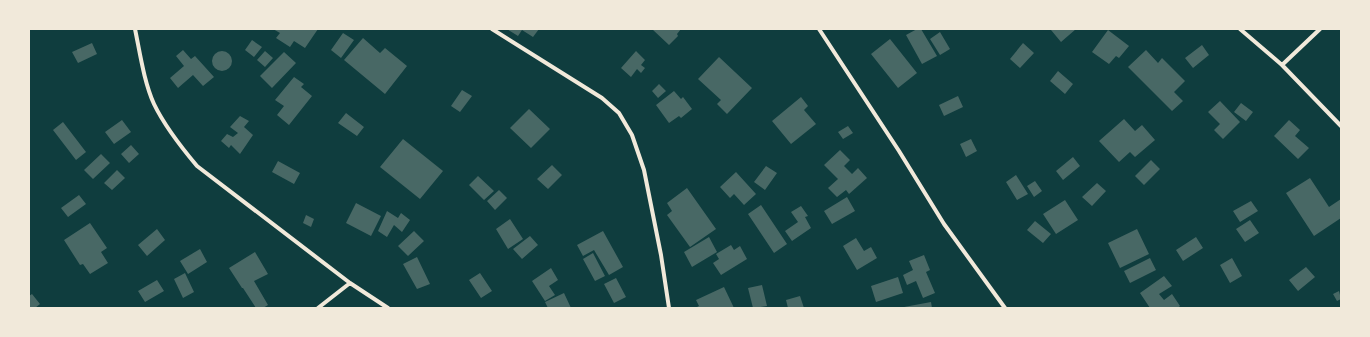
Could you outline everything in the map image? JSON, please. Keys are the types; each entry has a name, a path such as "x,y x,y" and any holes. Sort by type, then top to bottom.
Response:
{"street":[{"path":"135,29 143,69 154,104 180,146 197,166 350,283 388,308"},
{"path":"492,29 602,98 619,113 632,135 644,170 661,255 669,308"},
{"path":"819,29 944,224 1005,308"},
{"path":"1240,29 1282,65 1341,126"},
{"path":"1282,65 1320,29"},
{"path":"318,308 350,283"}],"building":[{"path":"273,29 318,29 305,48 294,41 290,47 276,38 280,33"},
{"path":"507,29 539,29 533,37 522,30 518,36"},
{"path":"652,29 681,29 677,34 678,36 669,45"},
{"path":"917,29 921,29 937,56 922,64 906,35"},
{"path":"1076,29 1061,42 1051,30"},
{"path":"1108,30 1129,46 1119,58 1116,56 1109,64 1092,52"},
{"path":"940,32 950,49 940,55 930,39"},
{"path":"343,33 354,40 341,58 331,50"},
{"path":"363,38 380,53 385,48 407,66 385,94 344,60"},
{"path":"890,39 917,73 898,88 871,54"},
{"path":"252,40 262,47 254,57 245,50"},
{"path":"92,43 97,54 78,63 72,52"},
{"path":"1023,43 1034,53 1020,68 1010,59"},
{"path":"1202,45 1209,55 1193,68 1185,58"},
{"path":"183,50 191,59 195,56 214,77 203,86 193,75 178,88 170,78 184,66 176,56"},
{"path":"1146,50 1158,63 1162,58 1185,81 1174,92 1183,101 1172,111 1128,67"},
{"path":"218,51 226,51 232,57 232,65 226,71 218,71 212,65 212,57"},
{"path":"265,51 273,58 265,67 257,60"},
{"path":"636,51 645,60 641,65 645,68 641,73 637,69 631,77 621,68"},
{"path":"284,52 296,63 272,88 260,76"},
{"path":"719,57 752,88 727,114 717,104 721,100 698,79"},
{"path":"1058,71 1073,84 1065,94 1050,81"},
{"path":"294,77 304,84 301,87 312,96 289,125 277,115 284,106 275,100"},
{"path":"659,84 666,91 658,98 652,91"},
{"path":"462,90 472,96 460,112 451,106"},
{"path":"674,91 681,99 683,97 692,109 681,118 679,116 669,123 656,105"},
{"path":"958,96 963,107 944,116 939,105"},
{"path":"801,97 808,106 804,110 816,124 791,144 772,121"},
{"path":"1220,101 1240,122 1223,139 1214,130 1220,124 1208,112"},
{"path":"1241,103 1253,112 1246,121 1234,112"},
{"path":"529,109 550,129 531,148 510,128"},
{"path":"346,113 364,127 357,136 338,123"},
{"path":"240,116 249,121 244,127 253,135 240,154 231,145 229,148 221,141 227,134 233,137 238,133 230,127"},
{"path":"1124,119 1135,131 1142,125 1155,140 1135,157 1130,152 1119,162 1099,141"},
{"path":"122,120 131,132 114,144 105,132"},
{"path":"1289,120 1300,130 1295,136 1309,148 1298,159 1274,136"},
{"path":"63,122 86,152 76,160 53,130"},
{"path":"848,126 853,133 843,139 838,132"},
{"path":"403,139 443,171 420,199 380,167"},
{"path":"971,139 977,151 966,157 960,144"},
{"path":"131,145 139,154 129,163 121,154"},
{"path":"840,150 850,160 844,166 852,174 858,168 867,178 849,194 846,190 837,197 828,188 838,179 824,165"},
{"path":"101,154 110,163 93,179 84,170"},
{"path":"1073,157 1080,166 1063,180 1056,171"},
{"path":"1151,160 1160,169 1144,185 1135,176"},
{"path":"278,161 300,173 294,184 272,172"},
{"path":"552,165 562,175 548,189 537,179"},
{"path":"766,166 777,173 765,190 754,182"},
{"path":"117,170 125,178 112,190 104,183"},
{"path":"736,172 756,194 744,205 734,194 730,198 720,187"},
{"path":"1016,175 1028,194 1017,200 1006,182"},
{"path":"478,176 494,191 484,200 469,185"},
{"path":"1310,178 1329,207 1341,199 1341,218 1314,236 1286,193"},
{"path":"1035,181 1042,191 1034,197 1027,186"},
{"path":"1097,183 1106,191 1092,206 1082,197"},
{"path":"687,188 716,229 690,247 667,215 672,211 667,203"},
{"path":"499,190 507,198 495,210 487,201"},
{"path":"79,195 86,204 68,217 61,208"},
{"path":"847,197 855,211 832,224 824,211"},
{"path":"1065,200 1078,220 1056,234 1043,214"},
{"path":"1251,201 1258,211 1240,222 1233,211"},
{"path":"356,203 381,216 371,236 346,223"},
{"path":"761,205 787,244 774,253 748,214"},
{"path":"801,206 808,216 805,217 811,228 792,241 785,231 798,222 791,212"},
{"path":"387,211 398,218 401,213 410,220 402,232 394,225 387,237 378,231"},
{"path":"306,215 314,219 311,227 303,223"},
{"path":"510,219 523,239 508,249 496,229"},
{"path":"1250,220 1259,233 1245,242 1236,229"},
{"path":"1035,221 1051,234 1043,243 1027,230"},
{"path":"90,223 107,248 101,252 108,263 90,274 83,264 80,265 64,240"},
{"path":"157,229 165,240 147,256 138,245"},
{"path":"1137,229 1149,254 1120,268 1108,243"},
{"path":"414,231 424,241 408,256 398,246"},
{"path":"603,231 623,267 609,275 594,250 583,256 577,245"},
{"path":"530,236 538,245 522,259 513,249"},
{"path":"709,237 717,252 692,267 684,252"},
{"path":"1196,237 1203,248 1183,261 1176,250"},
{"path":"856,238 864,251 871,247 877,258 857,270 843,246"},
{"path":"731,245 734,250 740,246 747,259 721,275 713,263 719,259 716,254"},
{"path":"200,249 207,262 188,274 180,261"},
{"path":"255,252 268,274 254,281 268,305 263,308 256,308 229,268"},
{"path":"593,253 605,276 595,281 583,259"},
{"path":"924,255 930,270 926,272 935,293 923,298 916,281 907,285 903,275 913,270 909,261"},
{"path":"417,257 430,284 417,289 403,264"},
{"path":"1150,258 1156,270 1130,283 1124,271"},
{"path":"1232,258 1242,276 1230,283 1220,265"},
{"path":"1306,267 1315,277 1298,291 1289,280"},
{"path":"551,268 558,280 549,286 555,295 545,301 532,281"},
{"path":"185,273 194,292 183,298 174,279"},
{"path":"480,273 492,291 481,298 469,280"},
{"path":"1164,276 1172,286 1159,294 1164,300 1172,294 1180,306 1178,308 1150,308 1140,293"},
{"path":"898,277 903,293 876,302 871,286"},
{"path":"616,278 626,297 614,303 604,284"},
{"path":"157,280 164,291 145,302 138,291"},
{"path":"762,285 767,306 753,308 748,288"},
{"path":"724,287 734,308 695,308 699,306 696,300"},
{"path":"1339,291 1341,299 1337,301 1333,294"},
{"path":"564,293 571,308 548,308 545,302"},
{"path":"32,294 40,304 35,308 29,308 29,296"},
{"path":"800,296 804,308 788,308 786,300"},
{"path":"931,302 932,308 904,308 904,307"}]}
